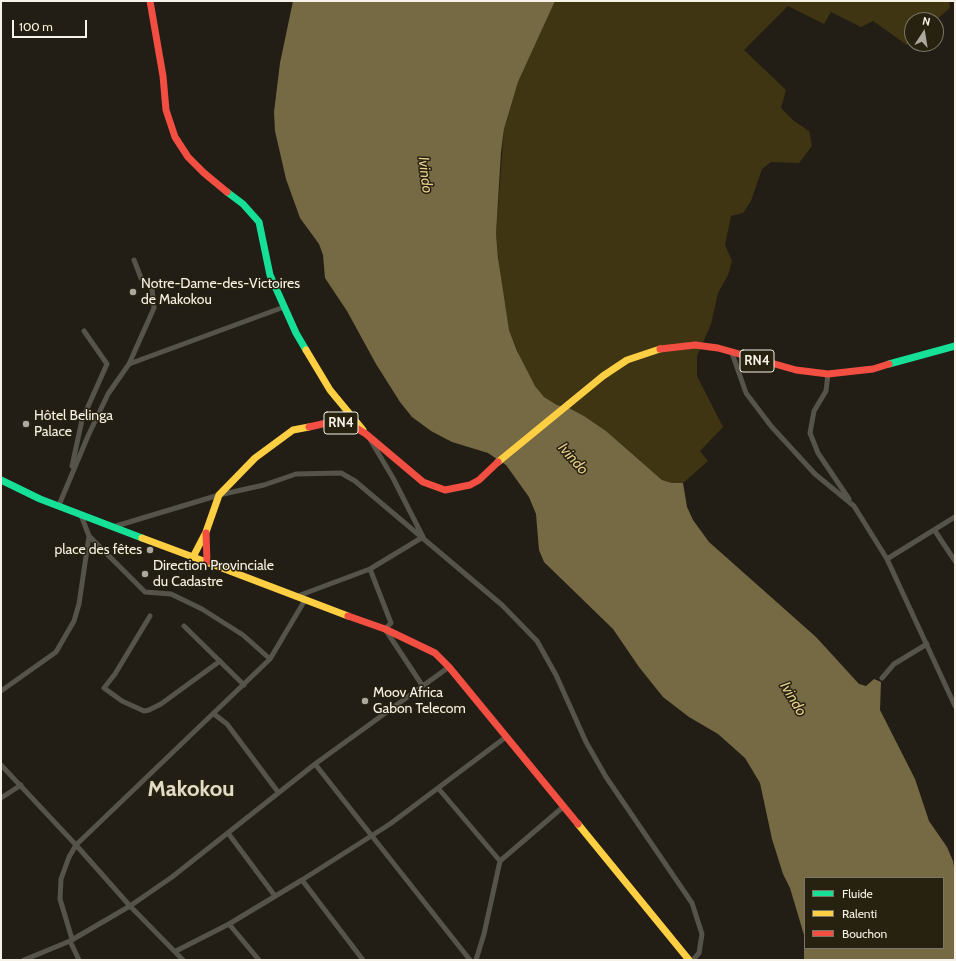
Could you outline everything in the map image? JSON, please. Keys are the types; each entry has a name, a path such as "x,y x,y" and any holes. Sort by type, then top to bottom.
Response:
{"main road":[{"path":"150,1 163,76 166,110 175,137 188,157 204,173 243,204 259,222 270,275 296,332 330,390 366,434"},
{"name":"RN4","path":"193,557 206,532 219,496 255,458 293,430 331,422 348,423 366,434 423,482 445,490 456,489 470,486 479,480 498,462 572,400 627,360 656,349 695,345 796,370 828,374 872,369 955,346"},
{"path":"1,480 40,499 116,526 295,597 385,628 435,654 449,667 689,960"},
{"path":"206,532 208,562"}],"street":[{"path":"60,505 108,394 129,364 154,308 152,289 141,278 134,260"},
{"path":"129,364 284,307"},
{"path":"70,479 82,420 107,364 84,331"},
{"path":"732,353 746,393 771,426 815,474 854,506"},
{"path":"828,374 826,391 814,411 810,433 818,453 854,506 887,559 955,706"},
{"path":"366,434 393,478 423,537"},
{"path":"116,526 219,496 264,485 296,474 341,473 355,481 502,605 537,641 556,675 586,742 606,777 692,903 702,934 699,953 694,960"},
{"path":"81,514 89,536 145,592 171,594 202,609 243,635 270,659"},
{"path":"887,559 935,531 955,517"},
{"path":"935,531 955,561"},
{"path":"1,691 56,652 68,632 74,621 79,604 89,536"},
{"path":"295,597 370,569 423,537"},
{"path":"370,569 391,623 385,628 422,685"},
{"path":"79,960 71,940 60,899 61,879 69,857 76,845 270,659 306,600"},
{"path":"150,616 115,674 104,688 122,701 144,711 149,710 161,704 220,661"},
{"path":"184,626 244,685"},
{"path":"882,678 894,664 927,644"},
{"path":"24,960 71,940 130,906 172,877 315,764 422,685 449,667"},
{"path":"214,714 227,724 278,792"},
{"path":"176,952 228,924 372,836 506,737"},
{"path":"315,764 470,960"},
{"path":"1,765 76,845 130,906 183,960"},
{"path":"1,798 21,785"},
{"path":"438,788 500,861"},
{"path":"476,960 484,934 500,861 563,807"},
{"path":"228,833 275,896"},
{"path":"302,880 363,960"},
{"path":"228,924 259,960"}],"shaded area":[{"path":"555,1 949,1 950,8 944,13 904,12 904,43 873,21 861,27 831,12 824,24 788,6 744,50 786,90 781,108 794,121 809,131 812,146 799,163 771,162 762,169 751,201 743,213 731,216 725,245 732,261 728,275 718,293 711,324 697,356 697,376 723,427 700,451 708,461 683,483 672,483 662,480 606,431 584,416 569,408 557,405 544,397 525,370 509,330 501,286 496,234 504,129 518,82"}],"water":[{"name":"Ivindo","path":"293,1 555,1 518,82 504,129 501,152 496,234 498,258 509,330 517,351 535,386 544,397 557,405 569,408 584,416 606,431 662,480 672,483 683,483 687,507 693,520 709,542 816,637 859,684 866,686 874,679 881,682 880,710 915,779 929,821 947,847 953,861 955,873 955,960 804,960 804,949 944,949 944,877 804,877 804,935 790,888 783,874 772,839 760,783 745,758 718,734 689,717 663,697 639,667 613,629 544,562 539,550 536,514 529,497 506,465 488,453 452,442 431,431 412,417 400,402 376,364 347,311 325,278 323,255 319,244 300,218 286,179 275,131 274,112 280,63"}],"traffic: fast":[{"path":"227,192 243,204 259,222 270,275 296,333 306,350"},
{"path":"889,364 955,346"},
{"path":"1,480 40,499 142,538"}],"traffic: slow":[{"path":"498,462 603,376 627,360 660,349"},
{"path":"306,350 330,390 363,430"},
{"path":"142,538 193,557 206,532 219,495 255,458 293,430 309,427"},
{"path":"193,557 348,616"},
{"path":"578,824 689,960"}],"traffic: jam":[{"path":"150,1 163,76 166,110 175,137 188,157 204,173 227,192"},
{"path":"660,349 695,345 718,348 796,370 828,374 873,369 889,364"},
{"path":"309,427 331,422 348,423 366,434 423,482 445,490 470,485 479,480 498,462"},
{"path":"206,533 207,562"},
{"path":"348,616 385,629 435,653 449,667 578,824"}],"place":[{"name":"Notre-Dame-des-Victoires de Makokou","path":"133,292"},
{"name":"Hôtel Belinga Palace","path":"26,424"},
{"name":"place des fêtes","path":"150,550"},
{"name":"Direction Provinciale du Cadastre","path":"145,574"},
{"name":"Moov Africa Gabon Telecom","path":"365,701"}],"district":[{"name":"Makokou","path":"191,790"}]}
